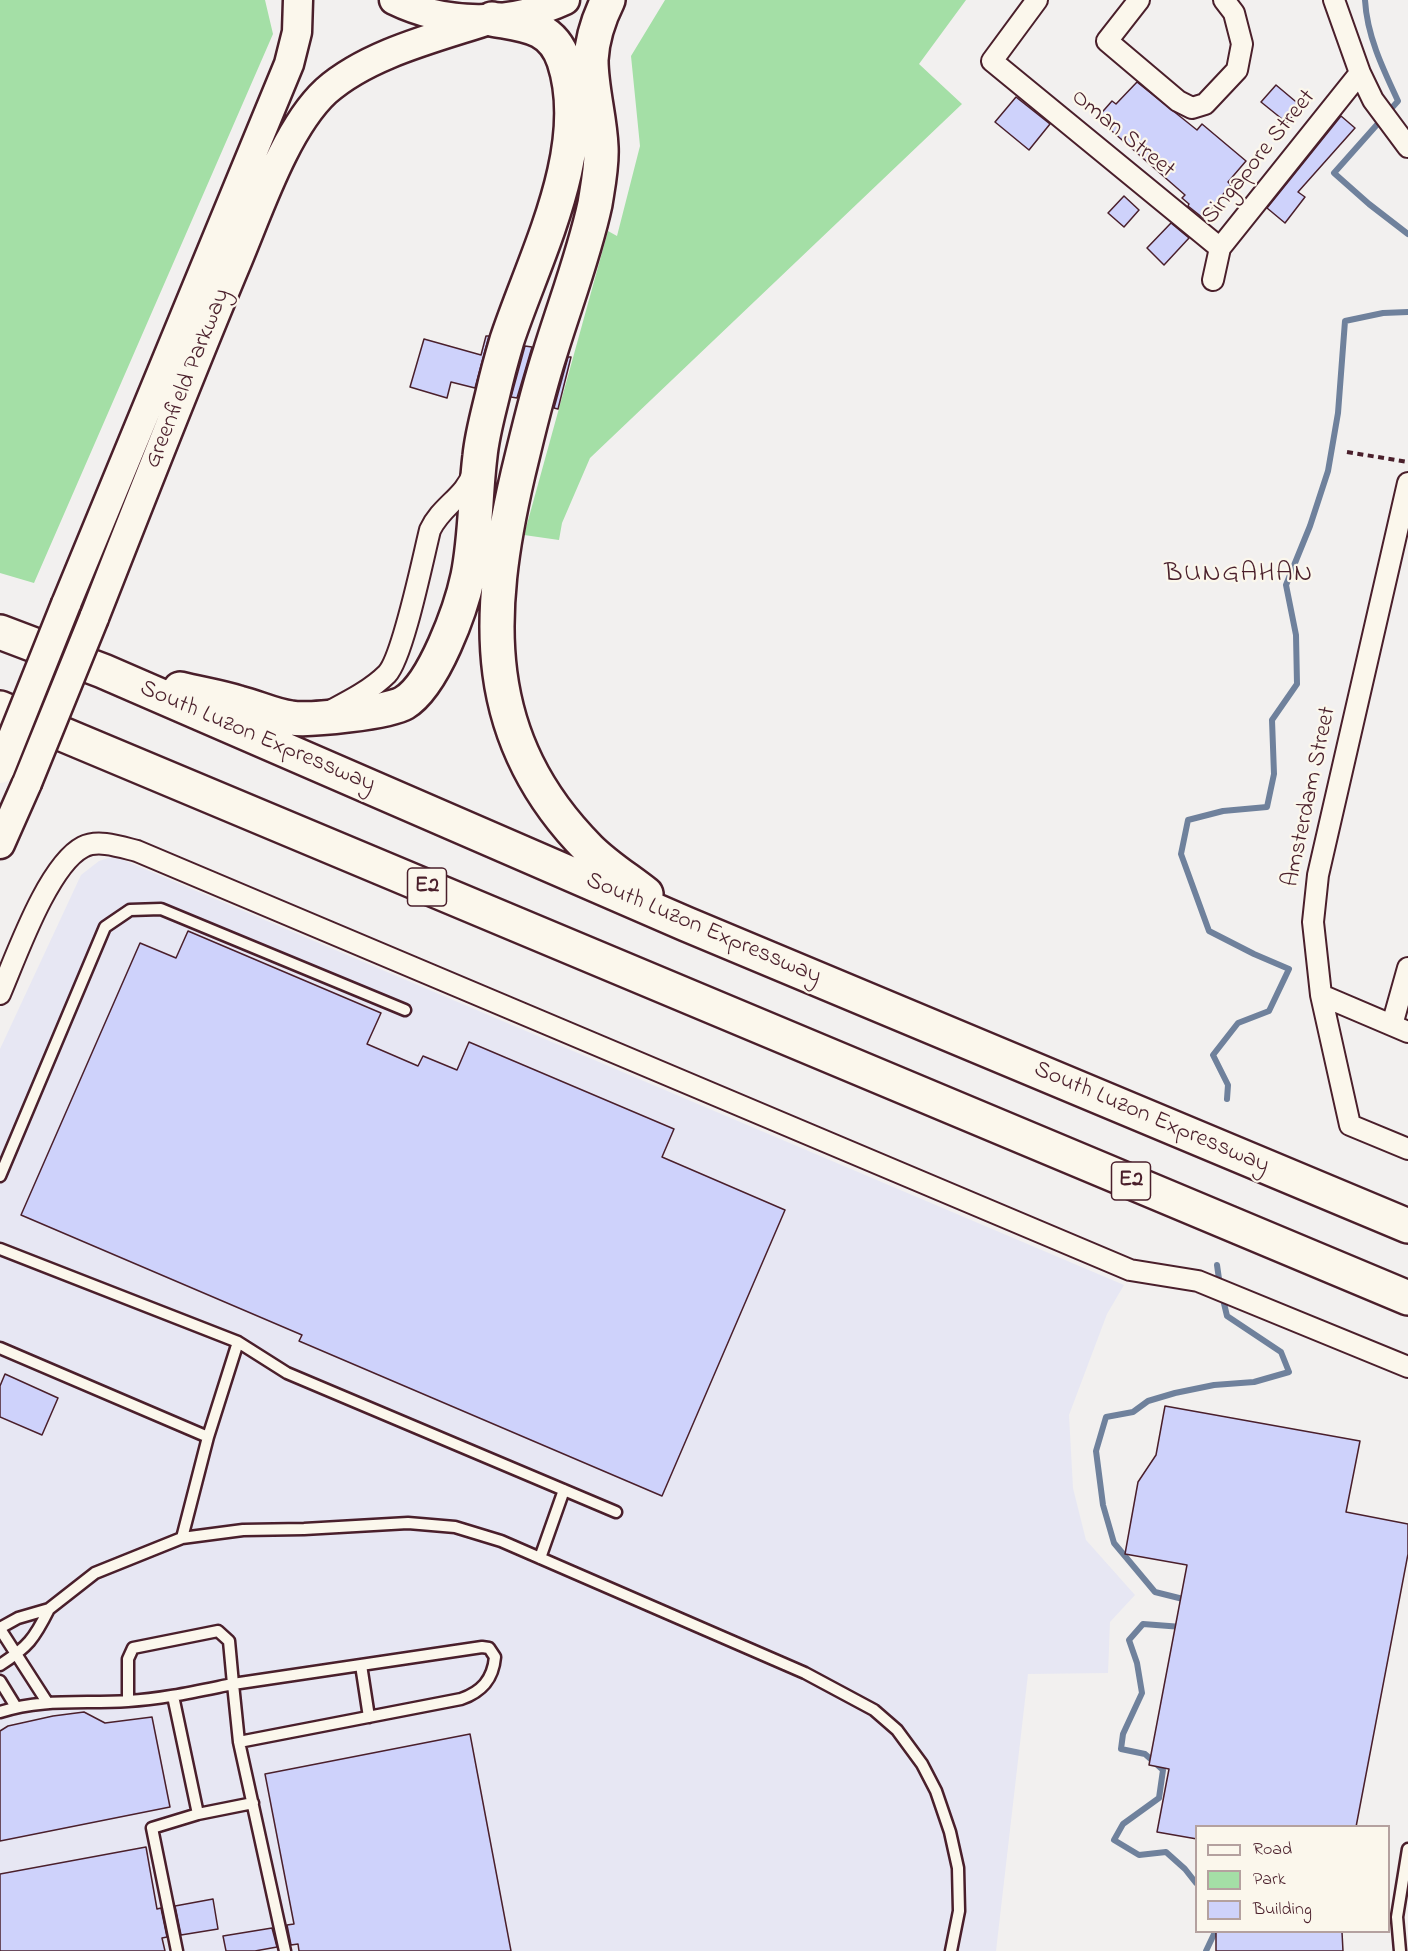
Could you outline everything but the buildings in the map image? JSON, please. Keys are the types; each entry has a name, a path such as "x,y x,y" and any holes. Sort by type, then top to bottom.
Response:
{"highway":[{"path":"608,0 599,21 591,60 601,148 598,185 588,232 535,403 507,521 498,591 496,650 499,677 510,721 525,760 548,798 567,825 590,851 686,924"},
{"path":"103,671 236,702 291,718 370,713 404,703 426,682 447,641 468,576 480,453 507,341 552,220 567,160 571,118 566,70 560,50 554,41 537,29 492,19"},
{"name":"South Luzon Expressway","path":"0,632 103,671 686,924 1408,1226"},
{"name":"E2","path":"0,708 1408,1298"}],"main road":[{"name":"Greenfield Parkway","path":"0,769 289,64 297,32 298,0"},
{"path":"394,0 432,14 462,19 492,19 528,13 565,0"},
{"name":"Greenfield Parkway","path":"0,844 27,783 200,350 264,197 305,115 324,93 356,70 398,51 492,19"}],"street":[{"name":"Oman Street","path":"1037,0 992,61 1220,248"},
{"path":"1139,0 1107,41 1178,101 1192,108 1205,104 1237,70 1242,44 1234,13 1224,0"},
{"path":"1334,0 1372,100 1408,147"},
{"name":"Singapore Street","path":"1213,280 1220,248 1360,73"},
{"path":"317,717 351,700 389,672 400,647 430,531 436,518 464,490 472,477 480,453"},
{"name":"Amsterdam Street","path":"1408,483 1318,875 1313,922 1321,995 1350,1125 1408,1149"},
{"path":"0,994 49,882 67,858 85,846 103,844 120,846 137,851 1130,1270 1198,1281 1408,1367"},
{"path":"1321,995 1400,1029 1408,968"}],"lane":[{"path":"0,1176 105,927 130,910 161,909 405,1010"},
{"path":"0,1249 238,1342 287,1373 616,1512"},
{"path":"182,1538 208,1437 238,1342"},
{"path":"0,1348 208,1437"},
{"path":"540,1557 564,1490"},
{"path":"0,1665 34,1638 49,1610 95,1573 182,1538 243,1530 408,1523 455,1527 501,1541 540,1557 805,1673 874,1710 897,1730 922,1764 936,1791 950,1832 958,1868 959,1911 951,1951"},
{"path":"47,1702 0,1628 18,1618 49,1610"},
{"path":"128,1701 128,1659 133,1648 218,1631 229,1641 239,1742 285,1951"},
{"path":"0,1712 47,1702 128,1701 173,1696 233,1684 482,1647 489,1648 495,1657 485,1683 477,1694 239,1742"},
{"path":"361,1665 369,1717"},
{"path":"0,1681 16,1707"},
{"path":"173,1696 198,1814"},
{"path":"177,1951 152,1828 198,1814 254,1803"},
{"path":"1400,1951 1397,1917 1408,1849"}],"path":[{"path":"1347,452 1408,462"}],"shaded area":[{"path":"114,856 1124,1285 1107,1314 1069,1415 1073,1488 1086,1540 1135,1595 1110,1622 1108,1673 1028,1674 996,1951 0,1951 0,1049 81,875 99,861"}],"green space":[{"path":"0,0 265,0 273,34 34,583 0,573"},
{"path":"665,0 966,0 919,64 962,104 590,458 562,523 559,540 524,535 608,231 617,236 640,146 631,56"}],"waterway":[{"path":"1365,0 1372,39 1398,101 1334,173 1408,234"},
{"path":"1227,1099 1228,1085 1213,1055 1238,1023 1269,1011 1289,969 1209,931 1181,854 1188,820 1223,811 1267,807 1274,774 1272,720 1297,684 1296,635 1286,585 1310,526 1328,471 1338,413 1345,321 1383,313 1408,312"},
{"path":"1217,1265 1220,1286"},
{"path":"1187,1600 1155,1592 1114,1543 1103,1505 1096,1451 1106,1417 1133,1412 1148,1401 1175,1393 1214,1385 1254,1382 1289,1372 1281,1352 1227,1316 1222,1295"},
{"path":"1182,1627 1143,1624 1129,1640 1137,1663 1142,1693 1123,1734 1121,1749 1145,1754 1163,1770 1159,1798 1123,1824 1114,1840 1139,1855 1166,1852 1195,1882"},
{"path":"1206,1951 1215,1933"}],"district":[{"name":"BUNGAHAN","path":"1239,576"}]}
